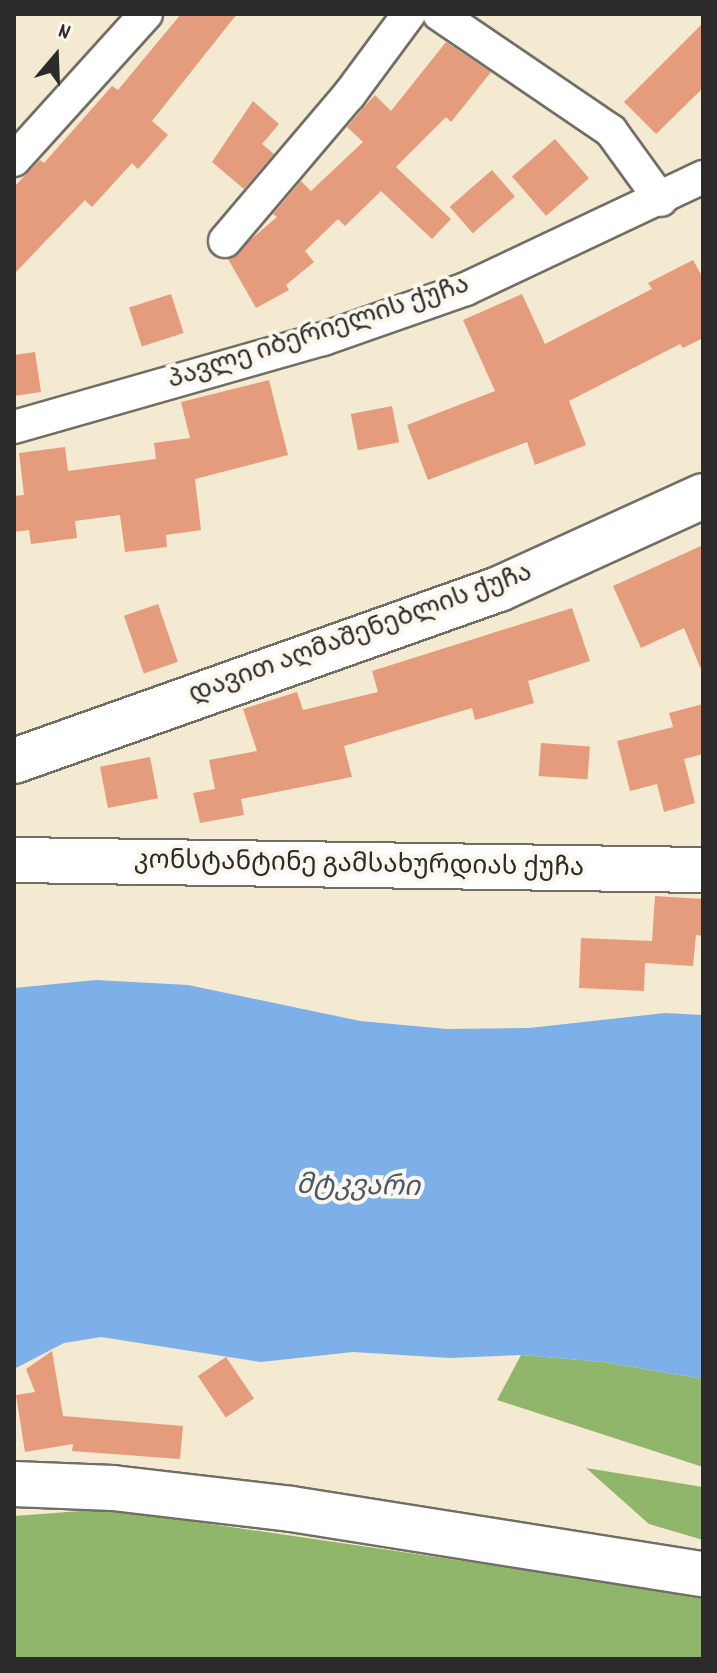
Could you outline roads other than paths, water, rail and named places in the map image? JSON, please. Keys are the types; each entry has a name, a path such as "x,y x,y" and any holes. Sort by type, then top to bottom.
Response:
{"main road":[{"name":"დავით აღმაშენებლის ქუჩა","path":"14,761 499,589 703,496"},
{"name":"კონსტანტინე გამსახურდიას ქუჩა","path":"14,860 703,870"},
{"path":"14,1484 113,1488 291,1509 703,1574"}],"street":[{"path":"14,160 146,14"},
{"path":"225,241 349,95 409,14"},
{"path":"439,14 611,131 661,200"},
{"name":"პავლე იბერიელის ქუჩა","path":"14,427 366,324 466,289 661,200 703,177"}],"water":[{"name":"მტკვარი","path":"96,980 188,985 360,1021 447,1029 529,1028 665,1013 703,1015 703,1379 604,1362 521,1355 450,1358 353,1352 261,1362 101,1337 64,1343 14,1369 14,988"}]}
